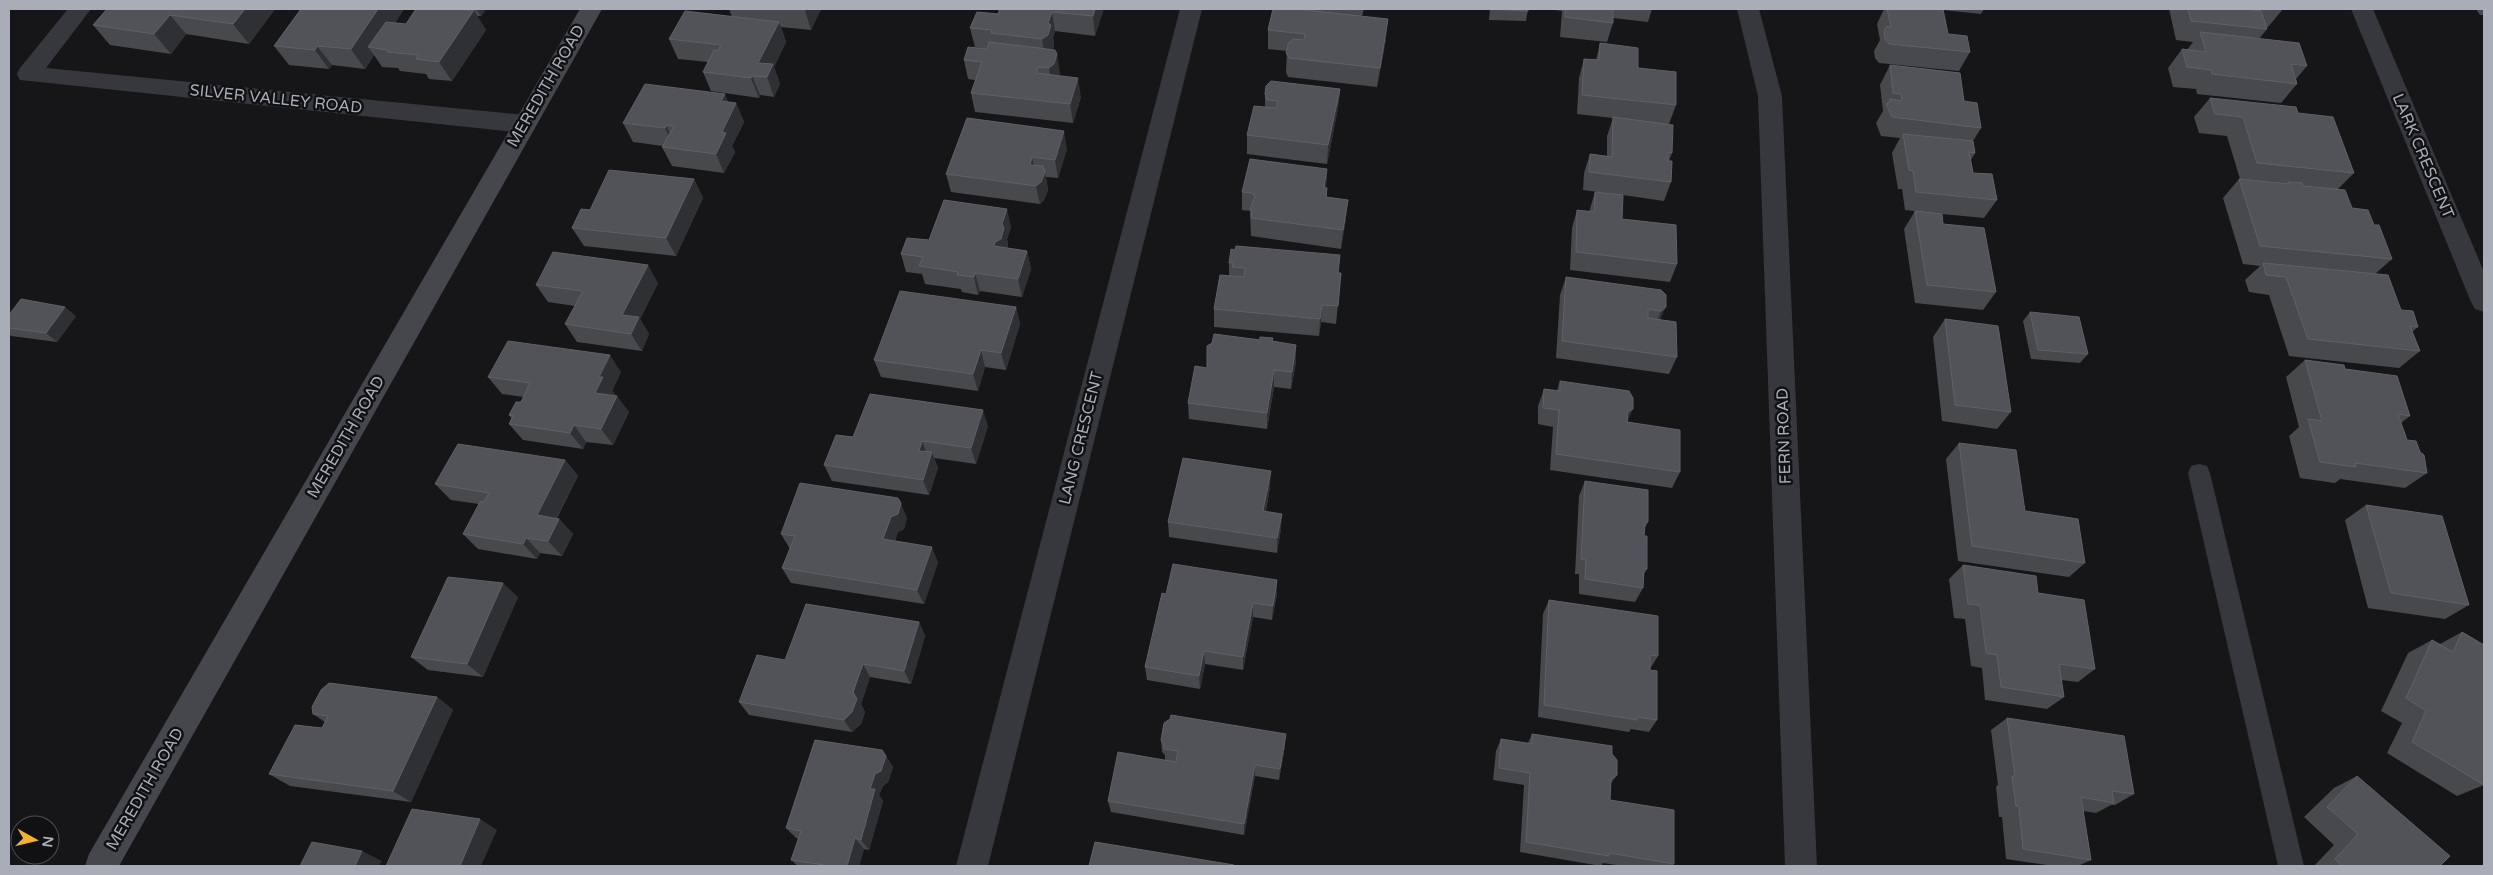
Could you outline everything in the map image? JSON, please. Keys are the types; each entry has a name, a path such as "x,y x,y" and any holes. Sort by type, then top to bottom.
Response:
{"street":[{"name":"SILVER VALLEY ROAD","path":"80,9 28,74 525,124"},
{"name":"MEREDITH ROAD","path":"100,866 590,9"},
{"name":"LANG CRESCENT","path":"972,866 1190,9"},
{"name":"FERN ROAD","path":"1748,9 1770,96 1801,866"},
{"name":"LARK CRESCENT","path":"2362,9 2484,302"}],"lane":[{"path":"2199,473 2290,866"}],"building":[{"path":"107,9 245,9 233,24 170,15 154,34 93,25"},
{"path":"301,9 378,9 351,49 317,46 315,50 274,46"},
{"path":"416,9 474,10 439,62 416,59 418,55 387,52 388,50 368,47 386,22 406,24"},
{"path":"1000,9 1095,9 1093,16 1052,12 1048,23 1051,25 1048,35 1042,39 991,33 992,30 970,28 977,12 998,14"},
{"path":"1273,9 1295,9 1388,19 1380,68 1289,58 1286,53 1288,44 1293,39 1304,40 1305,34 1268,30"},
{"path":"1491,9 1528,9 1528,11"},
{"path":"1565,9 1613,9 1613,23 1565,17"},
{"path":"1887,9 1943,9 1948,34 1967,36 1970,52 1889,44 1885,39 1884,31 1887,26 1891,27"},
{"path":"2188,9 2253,9 2261,11 2267,29 2191,21"},
{"path":"685,11 779,22 758,63 773,64 767,77 752,76 751,78 703,72 714,50 718,51 721,45 669,39"},
{"path":"2200,32 2299,43 2307,66 2291,64 2297,84 2212,74 2211,70 2187,67 2182,49 2206,52"},
{"path":"989,42 1055,50 1057,54 1054,64 1049,68 1038,67 1036,73 1078,78 1070,104 971,93 982,62 964,60 968,47 987,49"},
{"path":"1600,43 1638,48 1638,68 1676,72 1676,105 1582,95 1584,59 1599,60"},
{"path":"1890,65 1960,73 1964,101 1977,103 1981,128 1892,117 1886,104 1890,102 1890,99 1902,101 1901,94 1893,93"},
{"path":"1271,81 1340,89 1328,145 1247,135 1254,106 1276,108 1278,101 1267,100 1265,94 1266,86"},
{"path":"645,84 725,94 721,101 736,103 722,132 726,133 716,154 662,147 674,126 666,125 665,128 623,123"},
{"path":"2210,98 2296,107 2298,113 2333,117 2354,173 2257,163 2243,117 2215,114"},
{"path":"1613,117 1673,125 1672,153 1668,152 1668,161 1672,161 1671,182 1589,172 1590,154 1612,157"},
{"path":"967,118 1064,131 1055,160 1032,157 1030,165 1043,166 1045,172 1041,182 1036,186 946,174"},
{"path":"1903,134 1973,141 1975,153 1969,152 1973,173 1992,174 1997,200 1916,192 1913,171 1909,170"},
{"path":"1250,159 1327,169 1324,187 1327,188 1326,197 1348,200 1343,230 1251,218 1252,209 1250,209 1255,197 1252,193 1242,192"},
{"path":"609,170 694,179 666,238 572,228 581,209 590,210"},
{"path":"2239,179 2289,184 2288,182 2302,183 2303,186 2345,190 2352,208 2368,210 2374,225 2379,225 2392,259 2260,246"},
{"path":"1595,192 1623,195 1622,219 1676,225 1677,264 1576,252 1577,210 1594,212"},
{"path":"944,200 1007,209 1002,224 1004,228 1001,239 995,242 994,246 1027,251 1018,279 975,273 974,277 957,275 958,272 919,266 923,257 901,254 907,238 929,240"},
{"path":"1915,211 1942,214 1943,224 1984,228 1996,292 1927,285"},
{"path":"1236,246 1340,255 1338,273 1341,273 1338,306 1322,305 1320,319 1214,309 1220,275 1244,277 1245,268 1232,267 1233,263 1229,263 1231,249 1235,250"},
{"path":"553,252 648,265 622,315 639,317 631,334 565,324 583,291 536,285"},
{"path":"2263,263 2388,275 2401,310 2413,311 2418,327 2410,326 2420,351 2308,339 2286,277 2266,275"},
{"path":"1566,277 1661,290 1666,295 1666,307 1661,311 1648,309 1648,318 1676,322 1677,357 1562,341"},
{"path":"900,291 1016,307 1001,353 981,350 973,374 874,360"},
{"path":"21,299 65,307 46,333 9,328 9,315"},
{"path":"2030,312 2079,317 2088,354 2038,350"},
{"path":"1945,319 1998,326 2011,412 1955,405"},
{"path":"1214,334 1260,340 1260,337 1273,338 1272,341 1296,345 1292,372 1274,370 1267,413 1188,403 1195,366 1207,368 1207,346 1212,343"},
{"path":"508,341 610,355 599,377 603,377 595,393 617,396 601,429 574,425 570,433 509,424 513,416 509,415 516,402 521,402 530,383 488,377"},
{"path":"2305,360 2344,365 2345,369 2397,376 2410,416 2398,414 2407,440 2416,441 2420,452 2424,455 2427,473 2355,463 2356,467 2320,462 2308,419 2322,421"},
{"path":"1560,381 1629,391 1633,398 1633,409 1628,412 1627,422 1680,430 1680,472 1556,454 1559,410 1543,408 1544,389 1560,391"},
{"path":"870,394 983,410 971,448 922,441 919,451 932,452 923,480 824,465 836,435 853,437"},
{"path":"1959,443 2016,450 2025,511 2078,519 2085,563 1972,546"},
{"path":"458,444 565,460 537,515 559,519 548,541 526,538 523,544 463,534 480,502 484,502 489,493 435,484"},
{"path":"1183,458 1271,471 1263,511 1282,514 1277,538 1168,522"},
{"path":"1585,481 1648,490 1648,522 1645,522 1644,536 1647,536 1647,569 1644,569 1643,588 1585,579 1586,560 1581,559"},
{"path":"800,483 898,498 901,503 898,514 891,517 883,539 932,547 917,590 782,568 795,536 781,534"},
{"path":"2366,505 2442,516 2469,605 2391,593"},
{"path":"1173,564 1277,580 1273,606 1253,603 1243,657 1204,651 1199,676 1145,667 1162,593 1166,594"},
{"path":"1963,565 2036,576 2038,593 2084,600 2095,669 2059,664 2064,697 2001,687 1997,655 1986,653 1980,605 1968,604"},
{"path":"448,577 503,583 467,664 411,657"},
{"path":"1549,600 1658,616 1658,656 1650,655 1650,670 1657,671 1657,720 1637,717 1637,720 1544,705"},
{"path":"806,604 919,622 904,671 863,664 853,692 857,699 852,712 844,720 739,702 757,655 785,660"},
{"path":"2462,632 2484,645 2484,785 2412,742 2426,711 2406,698 2432,640 2453,652"},
{"path":"329,683 437,697 393,791 269,774 295,725 322,728 328,716 313,714 312,707 321,690"},
{"path":"1171,715 1286,734 1280,769 1255,765 1244,824 1108,801 1118,752 1176,762 1178,751 1164,749 1161,740 1164,723 1170,719"},
{"path":"2007,718 2124,736 2134,794 2112,791 2114,803 2081,797 2091,860 2023,849 2019,807 2016,806 2012,776 2015,776"},
{"path":"1532,734 1612,746 1612,754 1617,760 1617,775 1611,779 1610,800 1674,810 1674,864 1609,853 1609,856 1526,842 1530,773 1499,768 1501,739 1532,744"},
{"path":"815,740 882,750 886,756 881,771 875,774 870,789 875,789 861,840 855,838 847,866 831,866 791,860 801,831 786,828"},
{"path":"2357,776 2450,856 2440,866 2342,866 2335,859 2358,834 2327,807"},
{"path":"412,809 480,819 460,866 386,866"},
{"path":"312,842 362,851 355,866 300,866"},
{"path":"1095,842 1234,865 1089,866"}]}
